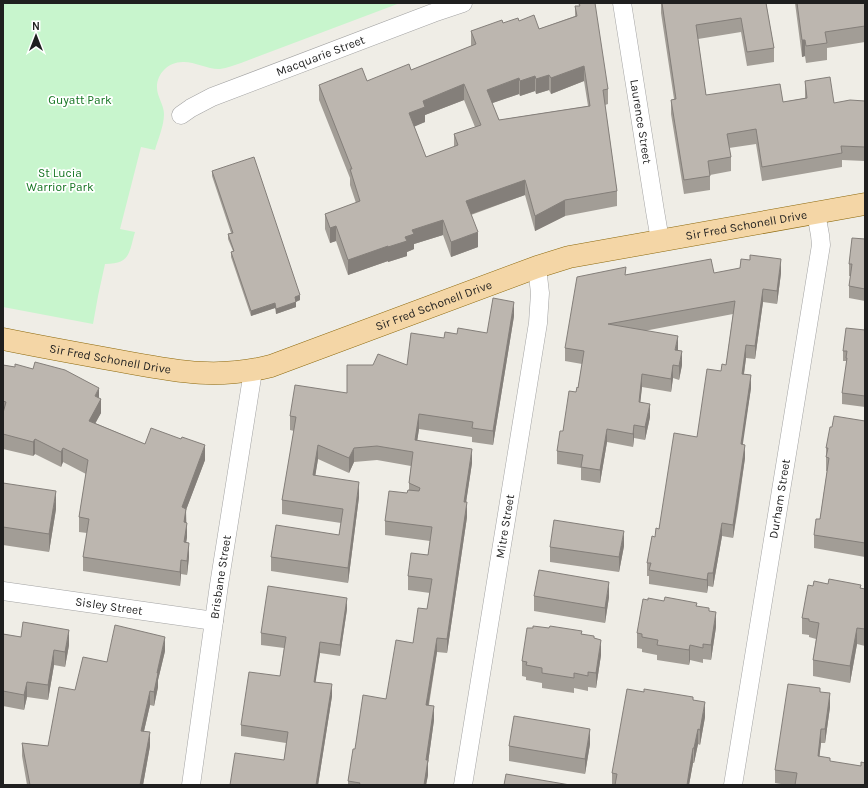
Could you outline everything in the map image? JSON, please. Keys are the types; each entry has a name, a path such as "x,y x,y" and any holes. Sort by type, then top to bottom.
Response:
{"main road":[{"name":"Sir Fred Schonell Drive","path":"3,339 73,353 193,373 234,373 253,371 278,364 569,257 865,204"}],"street":[{"name":"Macquarie Street","path":"181,115 199,103 251,81 463,3"},
{"name":"Laurence Street","path":"622,3 660,240"},
{"name":"Durham Street","path":"733,785 821,244 816,213"},
{"name":"Mitre Street","path":"464,785 538,323 540,293 537,268"},
{"name":"Brisbane Street","path":"192,785 214,621 253,371"},
{"name":"Sisley Street","path":"3,591 214,621"}],"green space":[{"name":"Guyatt Park","path":"3,3 400,3 228,67 216,69 193,63 178,62 167,67 163,71 157,88 164,111 162,128 155,150 141,147 120,229 135,232 130,251 128,256 120,262 105,264 93,324 3,307"}],"building":[{"path":"595,3 608,89 603,90 617,191 565,200 535,216 525,180 466,201 478,232 451,242 443,220 412,230 414,234 405,237 407,241 348,260 336,226 330,228 325,214 360,201 350,169 352,169 319,85 362,68 367,81 409,64 411,70 476,44 471,31 502,20 503,23 518,18 519,21 534,15 539,29 577,16 575,6 580,6 579,4","holes":["584,66 590,106 499,120 487,90 519,78 520,81 535,76 536,79 549,75 551,78","464,84 481,125 454,134 458,145 426,157 409,113 425,107 423,101"]},
{"path":"662,3 766,3 774,48 747,52 741,18 696,25 706,95 780,84 783,102 807,98 805,81 830,77 834,103 850,100 865,101 865,147 841,146 842,153 762,167 756,129 727,134 731,157 708,161 710,176 684,180 671,100 676,99"},
{"path":"797,3 865,3 865,26 825,32 827,43 806,46 805,40 802,40"},
{"path":"254,157 300,295 295,297 296,302 276,309 275,303 251,311 231,252 234,251 228,234 233,233 212,171"},
{"path":"852,238 865,239 865,289 849,286 852,264 849,264"},
{"path":"750,255 781,259 777,291 763,289 755,346 746,345 742,374 751,375 741,444 745,445 733,525 722,523 713,573 708,573 707,580 649,570 651,563 647,563 652,536 655,537 656,528 659,529 674,433 697,437 707,369 721,371 722,364 726,365 735,301 608,324 678,336 675,350 682,351 679,366 673,365 671,379 642,374 639,402 650,404 645,427 634,425 633,434 607,429 600,470 581,467 583,455 557,451 560,431 563,431 569,391 576,392 577,387 578,388 584,351 565,348 577,277 626,267 625,275 711,259 714,273 740,268 741,259 750,260"},
{"path":"493,298 514,302 493,431 472,428 473,422 419,414 415,440 472,449 464,502 467,502 447,639 437,638 426,705 434,706 424,785 359,785 360,783 348,781 353,749 355,749 363,695 386,699 396,640 413,643 418,608 427,609 432,579 408,576 411,553 428,555 432,527 385,521 389,491 407,493 408,490 419,491 420,488 409,483 413,452 377,446 354,448 349,458 318,445 313,475 359,482 348,568 271,557 276,525 339,535 343,509 282,500 296,417 290,416 295,385 347,393 347,365 373,365 378,354 407,365 411,333 444,338 445,332 457,334 458,328 487,333"},
{"path":"846,328 865,330 865,396 842,393 847,358 847,351 843,351"},
{"path":"35,362 65,370 99,388 95,396 101,399 89,421 145,444 151,428 181,439 182,437 205,445 182,507 186,509 184,522 187,523 184,542 189,543 187,561 181,560 180,572 83,557 89,519 79,517 88,460 63,448 61,452 35,439 33,442 3,434 3,413 6,402 3,401 3,365 15,367 15,364 33,369"},
{"path":"834,416 865,421 865,543 814,535 816,519 820,519 829,458 826,457 828,448 826,448 830,427 832,427"},
{"path":"3,483 56,491 49,534 3,527"},
{"path":"554,520 624,531 619,557 550,547"},
{"path":"539,570 609,582 605,608 534,596"},
{"path":"829,579 861,585 860,588 865,589 865,629 857,628 850,666 813,660 819,623 802,618 808,585 813,586 814,581 828,584"},
{"path":"268,586 347,598 340,645 320,642 314,682 332,684 316,785 230,785 235,753 284,760 288,732 241,725 249,672 280,676 286,637 261,633"},
{"path":"665,597 697,603 696,606 709,608 709,611 716,612 711,645 703,644 703,648 690,645 689,650 657,645 658,640 642,637 642,634 637,633 643,599 648,600 648,598 664,601"},
{"path":"23,622 69,630 65,652 54,650 48,685 27,682 24,695 3,691 3,634 21,637"},
{"path":"115,625 165,637 154,692 150,691 141,731 150,732 140,785 30,785 22,743 48,746 59,687 75,690 83,657 107,662"},
{"path":"533,626 549,628 550,626 582,631 581,634 594,636 594,638 601,640 596,673 588,672 588,676 574,673 574,678 542,673 542,668 526,665 527,662 522,661 527,628 533,628"},
{"path":"788,684 820,688 820,692 830,693 825,729 821,729 818,756 830,758 830,761 861,766 861,762 865,763 865,785 795,785 797,773 775,770"},
{"path":"627,689 644,692 644,689 693,697 693,700 705,702 700,730 698,729 693,748 687,785 615,785 617,774 612,773"},
{"path":"514,716 590,729 585,759 509,746"},
{"path":"506,774 570,785 504,785"}],"park label":[{"name":"St Lucia Warrior Park","path":"60,180"}]}
